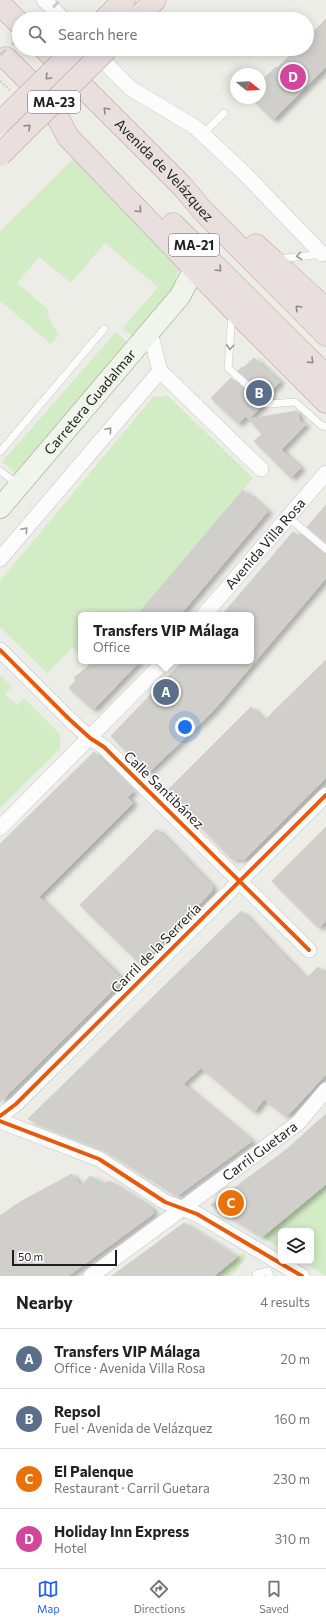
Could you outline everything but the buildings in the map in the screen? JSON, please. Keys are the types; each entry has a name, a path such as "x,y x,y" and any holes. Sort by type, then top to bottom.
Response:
{"highway":[{"path":"112,12 124,0"},
{"path":"143,12 155,0"},
{"path":"1,4 12,16"},
{"name":"MA-23","path":"0,124 68,56"},
{"name":"MA-23","path":"0,155 100,56"},
{"path":"6,58 27,79"},
{"name":"Avenida de Velázquez","path":"86,90 183,187 203,211 326,335"},
{"name":"MA-21","path":"192,264 68,136 60,116 326,376"},
{"path":"183,187 210,200 272,260 326,308"},
{"path":"192,264 232,308 326,402"}],"street":[{"path":"44,0 56,12"},
{"path":"99,56 130,88 195,127 244,173 324,253"},
{"name":"Carretera Guadalmar","path":"0,508 180,296 191,275 192,264"},
{"path":"180,296 192,291 207,289 216,290"},
{"path":"150,332 160,371 261,469"},
{"path":"0,559 160,371"},
{"name":"Avenida Villa Rosa","path":"207,612 326,473"},
{"name":"Calle Santibánez","path":"0,650 90,738 104,747 309,950"},
{"path":"0,828 162,664"},
{"name":"Carril de la Serrería","path":"0,1116 16,1104 326,794"},
{"name":"Carril Guetara","path":"90,1276 298,1123 326,1090"},
{"path":"0,1121 99,1159 165,1202 197,1214 271,1269 302,1276"}],"lane":[{"path":"203,134 224,113"},
{"path":"272,260 324,253"},
{"path":"232,308 228,368 268,404 296,402 321,425 326,427"},
{"path":"0,452 104,329"},
{"path":"0,471 19,485"},
{"path":"288,517 326,550"},
{"path":"256,1274 271,1269"}],"green space":[{"path":"75,157 178,261 179,270 175,280 178,284 132,336 123,328 158,287 105,243 71,283 39,257 17,283 49,310 47,315 59,335 51,344 0,301 0,231"},
{"path":"116,332 127,342 15,473 2,462"},
{"path":"168,396 253,478 140,612 78,612 78,653 72,648 47,673 0,627 0,581 153,397"},
{"path":"0,675 12,687 5,694 17,705 24,698 60,734 60,749 0,808"},
{"path":"326,1184 326,1276 307,1264 314,1264 314,1228 278,1228 278,1246 262,1237"},
{"path":"242,1253 245,1254 246,1258 231,1276 214,1276"}],"railway":[{"path":"49,12 60,0"},
{"path":"0,55 12,45"}],"cycle path":[{"path":"0,650 68,718 90,738 104,747 309,950"},
{"path":"0,1116 16,1104 326,795"},
{"path":"0,1121 99,1159 165,1202 197,1214 302,1276"}],"place":[{"name":"Holiday Inn Express","path":"293,77"},
{"name":"Repsol","path":"259,393"},
{"name":"Transfers VIP Málaga","path":"166,692"},
{"name":"El Palenque","path":"231,1203"}]}
